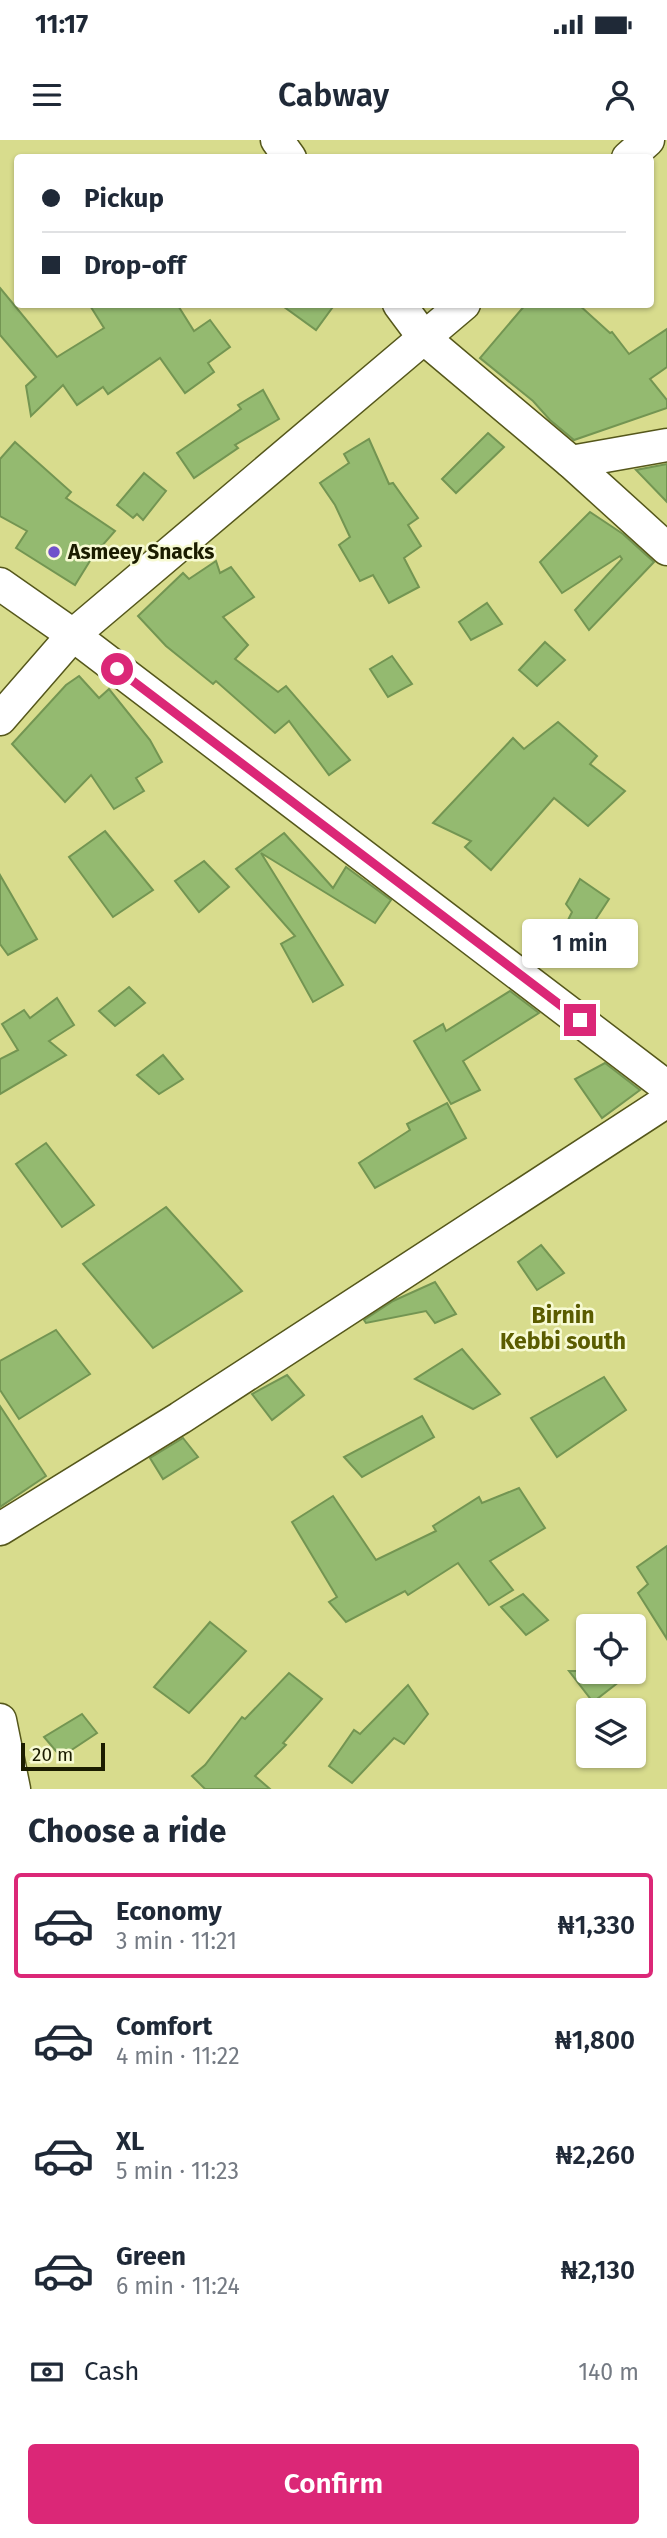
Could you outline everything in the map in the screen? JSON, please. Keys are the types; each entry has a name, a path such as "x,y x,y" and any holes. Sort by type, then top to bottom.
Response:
{"street":[{"path":"276,140 287,154"},
{"path":"632,154 648,140"},
{"path":"402,308 425,339 571,462 667,549"},
{"path":"0,719 73,635 460,308"},
{"path":"571,462 667,445"},
{"path":"0,584 73,635 667,1087"},
{"path":"0,1529 180,1418 667,1101"},
{"path":"0,1720 14,1789"}],"building":[{"path":"0,288 57,357 104,328 92,308 180,308 194,331 210,320 230,347 208,363 214,372 185,393 160,358 108,394 103,387 77,405 63,385 31,416 26,386 36,377 0,335"},
{"path":"286,308 332,308 316,330"},
{"path":"523,308 582,308 612,332 629,354 667,329 667,367 650,379 667,400 667,408 574,440 533,401 480,358"},
{"path":"263,390 279,419 235,445 238,448 194,478 177,453 241,409 238,405"},
{"path":"488,433 504,447 456,493 442,479"},
{"path":"369,439 389,484 393,483 418,518 408,525 421,546 404,558 419,587 389,603 373,575 360,581 339,545 350,537 335,505 320,483 349,463 344,454"},
{"path":"15,442 71,492 66,498 115,531 93,556 75,585 16,548 27,531 0,516 0,459"},
{"path":"667,464 667,502 636,470"},
{"path":"144,473 166,491 143,520 137,514 133,518 117,505"},
{"path":"590,512 623,534 654,562 589,630 575,610 622,559 620,556 562,593 540,562"},
{"path":"216,561 220,573 231,567 254,597 223,617 248,645 235,659 278,692 286,686 350,760 329,775 289,721 275,733 216,681 213,684 166,646 138,616 183,573 189,579"},
{"path":"487,603 502,624 471,640 459,622"},
{"path":"545,642 565,660 537,686 519,670"},
{"path":"392,656 412,684 388,697 370,669"},
{"path":"79,676 99,698 109,689 150,740 162,762 136,778 144,791 114,809 91,775 65,802 12,744 66,685"},
{"path":"558,722 597,756 590,764 625,791 588,826 554,798 491,870 465,847 471,841 433,823 513,738 524,749"},
{"path":"105,831 153,890 113,917 69,857"},
{"path":"284,833 333,888 346,867 391,900 375,923 261,853 343,985 313,1002 281,944 295,936 236,869"},
{"path":"204,861 229,887 199,912 175,881"},
{"path":"0,875 37,939 8,955 0,944"},
{"path":"580,879 609,899 590,928 567,922 572,912 566,904"},
{"path":"129,987 145,1003 115,1026 99,1011"},
{"path":"510,991 539,1013 463,1061 480,1090 451,1104 414,1041 443,1024 446,1031"},
{"path":"57,998 74,1025 49,1041 66,1055 0,1094 0,1059 18,1050 2,1024 24,1010 30,1018"},
{"path":"163,1055 183,1079 159,1094 137,1075"},
{"path":"605,1063 640,1090 602,1118 575,1079"},
{"path":"447,1103 466,1138 375,1188 359,1163 410,1130 407,1124"},
{"path":"46,1143 94,1205 62,1227 16,1164"},
{"path":"166,1207 242,1291 153,1348 83,1264"},
{"path":"541,1245 564,1273 537,1290 518,1262"},
{"path":"435,1282 456,1314 435,1323 426,1311 366,1323 364,1320 393,1301"},
{"path":"56,1330 90,1374 19,1419 0,1390 0,1361"},
{"path":"462,1349 500,1394 473,1409 415,1379"},
{"path":"287,1375 304,1395 272,1420 252,1394"},
{"path":"604,1377 626,1410 557,1457 531,1418"},
{"path":"0,1406 46,1476 0,1507"},
{"path":"422,1416 434,1437 362,1477 344,1457"},
{"path":"183,1438 198,1457 163,1479 150,1458"},
{"path":"519,1488 545,1528 490,1561 513,1590 489,1605 458,1563 408,1595 405,1591 346,1622 329,1602 337,1597 292,1522 333,1496 376,1560 436,1531 433,1526 479,1497 482,1503"},
{"path":"667,1546 667,1639 638,1593 648,1584 637,1567"},
{"path":"523,1594 548,1620 526,1635 501,1607"},
{"path":"210,1622 246,1651 189,1713 154,1687"},
{"path":"569,1671 576,1671 576,1680"},
{"path":"289,1673 322,1699 283,1743 286,1745 255,1776 270,1789 205,1789 192,1776 205,1765 242,1717 245,1719"},
{"path":"579,1684 616,1684 598,1698 590,1698"},
{"path":"408,1685 428,1714 404,1744 394,1738 352,1783 329,1766 354,1730 360,1734"},
{"path":"82,1714 97,1733 61,1757 44,1737"}],"place":[{"name":"Asmeey Snacks","path":"54,552"}],"district":[{"name":"Birnin Kebbi south","path":"563,1328"}],"route":[{"path":"117,669 580,1020"}]}
